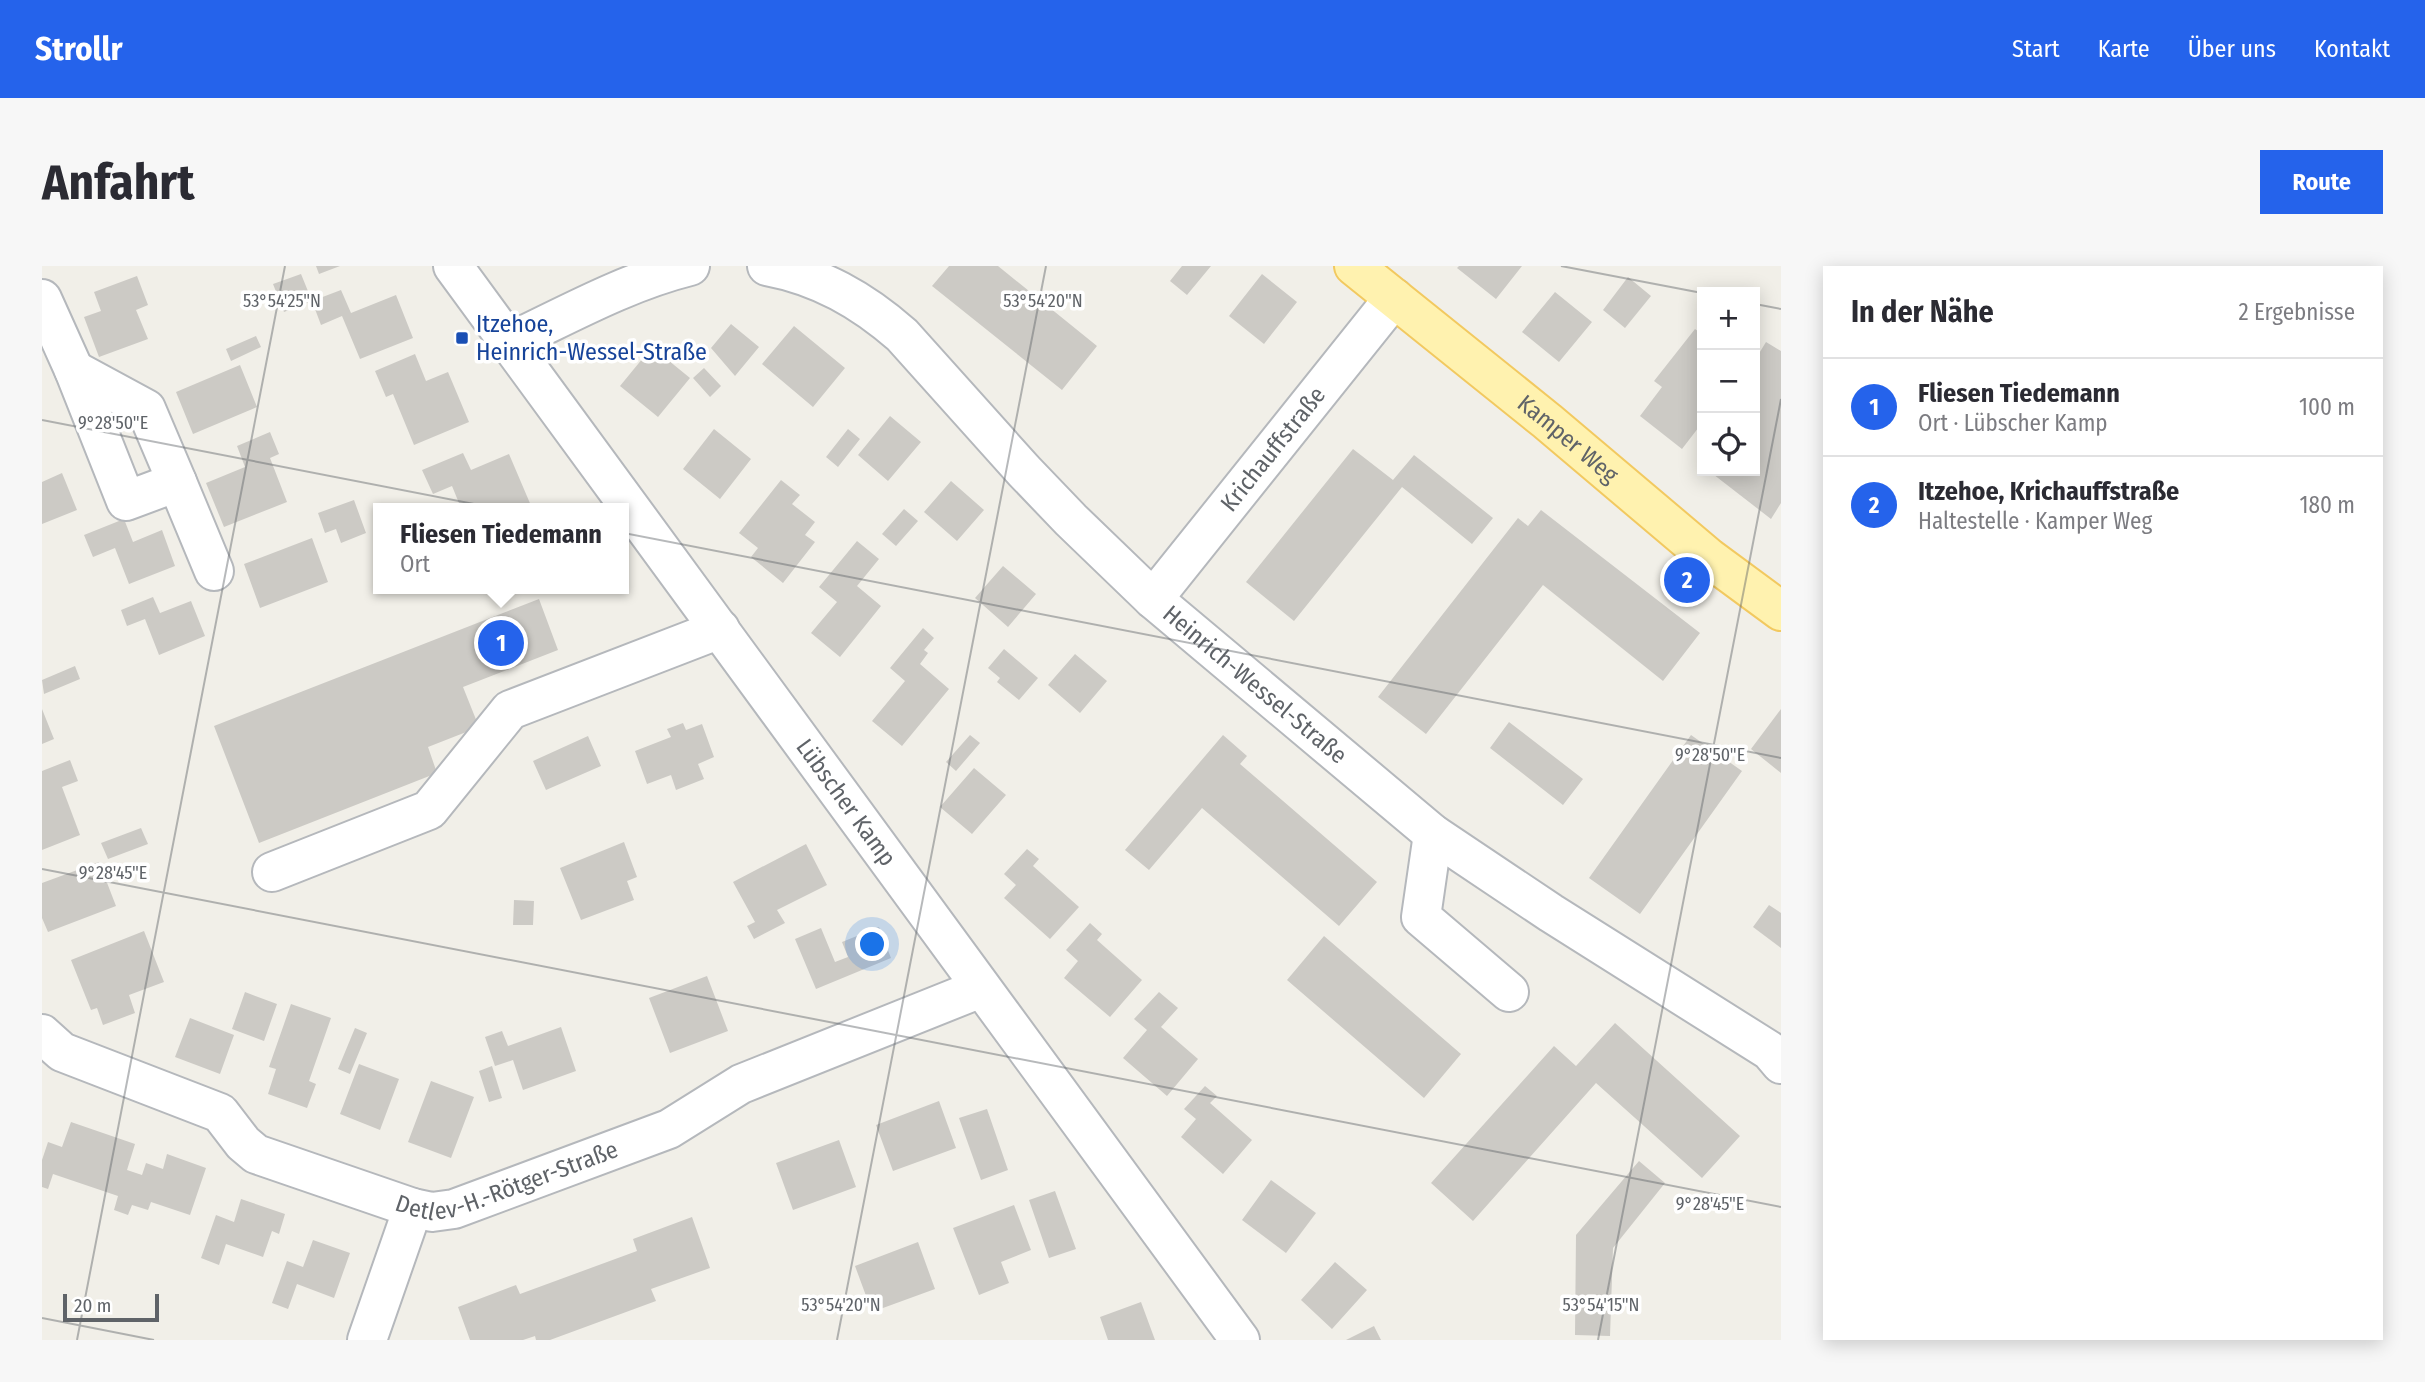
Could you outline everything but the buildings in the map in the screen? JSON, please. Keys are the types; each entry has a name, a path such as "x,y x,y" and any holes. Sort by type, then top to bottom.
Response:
{"main road":[{"name":"Kamper Weg","path":"1354,266 1547,421 1709,558 1781,611"}],"street":[{"name":"Lübscher Kamp","path":"453,266 628,503"},
{"path":"510,342 615,291 662,273 690,266"},
{"name":"Heinrich-Wessel-Straße","path":"767,266 795,271 829,285 854,298 888,323 902,335 1070,520 1153,599 1433,834 1550,914 1770,1051 1781,1063"},
{"name":"Krichauffstraße","path":"1153,599 1394,298"},
{"path":"42,299 74,370 126,501 177,482"},
{"path":"74,370 146,409 214,571"},
{"name":"Lübscher Kamp","path":"629,505 1240,1340"},
{"path":"272,872 429,810 510,710 720,629"},
{"path":"1433,834 1421,917 1509,992"},
{"name":"Detlev-H.-Rötger-Straße","path":"42,1034 62,1052 220,1114 243,1143 256,1154 413,1208 432,1212 454,1209 668,1129 741,1084 981,988"},
{"path":"367,1340 413,1208"}],"place":[{"name":"Itzehoe, Heinrich-Wessel-Straße","path":"462,338"},
{"name":"Itzehoe, Krichauffstraße","path":"1687,580"},
{"name":"Fliesen Tiedemann","path":"501,643"}]}
